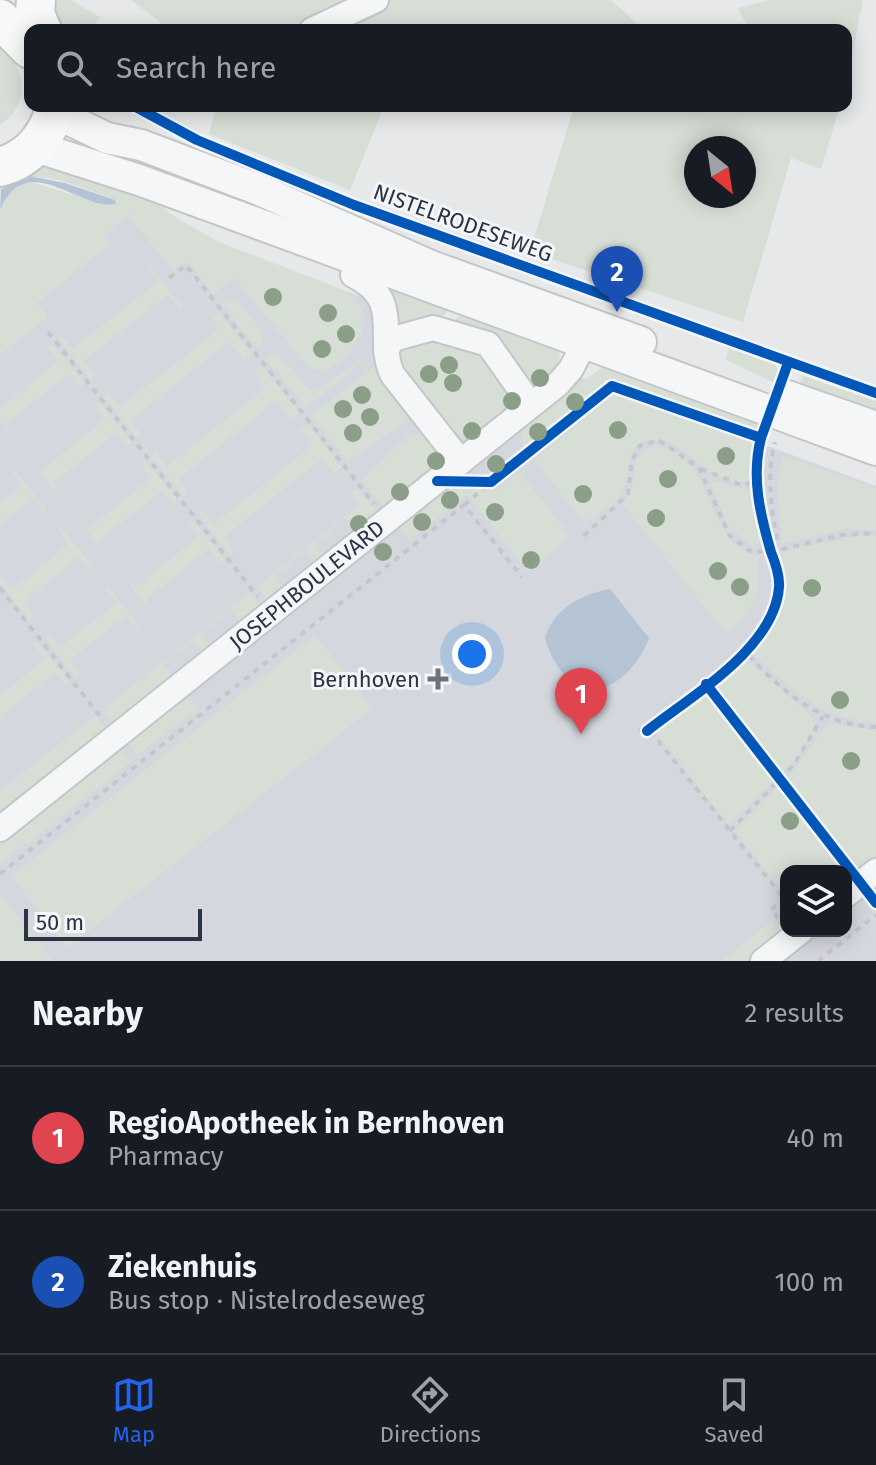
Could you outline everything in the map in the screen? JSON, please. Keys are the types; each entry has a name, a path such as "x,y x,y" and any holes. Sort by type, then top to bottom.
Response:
{"main road":[{"path":"0,167 23,158 18,148 50,112"}],"street":[{"path":"325,24 376,0"},
{"path":"63,112 107,138 141,145 257,189 431,266 476,292"},
{"path":"18,148 103,167 476,292 589,334 876,427"},
{"path":"353,275 366,281 385,305 389,327 386,350 392,374 461,462"},
{"path":"386,350 393,339 433,328 476,292"},
{"path":"433,328 488,344 531,405"},
{"path":"589,334 782,416 876,450"},
{"name":"JOSEPHBOULEVARD","path":"0,829 499,432 565,376 589,334"},
{"path":"852,890 876,871"},
{"path":"763,961 793,937"}],"path":[{"path":"169,278 186,265 410,548"},
{"path":"48,332 270,614 294,640"},
{"path":"773,557 778,542 770,508 771,456 782,416"},
{"path":"584,536 628,494 632,461 639,446 659,440 699,468 742,485 757,474"},
{"path":"699,468 730,536 750,551 773,557 841,535 876,533"},
{"path":"757,474 771,478"},
{"path":"757,474 764,530 773,557"},
{"path":"0,874 501,475"},
{"path":"437,481 491,482"},
{"path":"464,505 522,577"},
{"path":"0,588 139,764"},
{"path":"735,660 756,641"},
{"path":"743,650 794,698 823,716 876,727"},
{"path":"730,831 807,748 823,716"},
{"path":"642,730 659,722"},
{"path":"642,730 652,733 780,894"},
{"path":"771,768 789,792"},
{"path":"780,904 771,909 780,920"},
{"path":"818,961 876,915"}],"shaded area":[{"path":"47,0 70,0 100,17 95,24 52,24"},
{"path":"131,0 361,0 311,24 162,24"},
{"path":"389,0 611,0 637,24 337,24"},
{"path":"770,0 863,0 852,56 852,24 747,24 737,8"},
{"path":"0,42 19,73 21,95 11,116 0,125"},
{"path":"214,112 382,112 350,190 209,134"},
{"path":"572,112 838,112 821,169 791,158 743,322 530,252"},
{"path":"42,161 145,191 172,215 221,243 344,290 356,300 362,311 364,322 356,343 327,370 309,369 235,278 213,294 187,261 173,270 131,219 131,213 104,236 110,244 37,303 48,317 0,355 0,210 8,196 19,186 30,182 112,206 115,200 56,179 40,177 12,182 0,191 0,179"},
{"name":"Bernhoven","path":"131,212 876,486 876,961 0,961 0,332 27,300"},
{"path":"149,266 182,306 180,309 168,295 84,361 95,376 90,379 58,338 62,335 73,348 158,282"},
{"path":"369,272 454,304 441,318 400,331"},
{"path":"229,300 245,310 258,328 263,340 257,348 221,303"},
{"path":"468,309 560,348 559,369 533,388 452,322"},
{"path":"218,311 251,353 244,360 229,342 131,420 142,435 137,438 104,397 109,394 120,407 219,329 211,317"},
{"path":"418,335 486,351 516,396 511,409 473,439 452,437 425,407 401,370 403,348"},
{"path":"52,343 85,384 81,387 69,374 6,424 15,439 0,421 0,408 58,361 48,347"},
{"path":"728,348 776,365 775,383 726,360"},
{"path":"272,354 316,391 360,360 363,362 306,408 265,358"},
{"path":"612,360 763,415 757,431 613,379 524,448 520,439 526,424"},
{"path":"376,365 414,415 348,462 311,415"},
{"path":"262,366 300,413 291,419 276,401 178,479 188,493 184,497 151,456 156,452 167,466 265,388 254,372"},
{"path":"803,376 876,401 876,419 797,391"},
{"path":"615,394 753,444 748,482 721,478 673,445 645,441 630,457 621,495 613,505 585,523 534,460"},
{"path":"99,402 132,442 127,446 116,433 53,483 61,498 29,457 42,470 105,419 95,405"},
{"path":"308,423 342,467 334,473 322,459 224,537 235,552 230,555 198,514 202,511 214,524 312,446 299,429"},
{"path":"423,432 442,457 440,464 385,509 361,480 409,435"},
{"path":"652,446 673,451 688,462 726,533 739,547 757,557 758,580 754,600 743,618 726,634 623,505 632,487 636,458"},
{"path":"782,455 876,488 876,530 846,529 782,544 778,492"},
{"path":"145,460 178,501 174,504 162,491 99,541 108,557 76,516 89,528 152,478 141,464"},
{"path":"14,469 47,510 44,512 33,499 0,524 0,503 22,485 11,471"},
{"path":"519,471 570,536 528,572 467,495 409,540 398,526 449,486 495,491"},
{"path":"710,481 751,491 761,542 755,544 756,550 727,525"},
{"path":"358,488 378,513 356,531 345,519 316,543 325,556 316,563 305,551 276,575 285,588 268,601 256,587 359,505 350,493"},
{"path":"192,519 225,560 220,563 209,549 146,600 155,616 122,575 136,587 198,536 188,522"},
{"path":"61,527 94,568 91,571 79,557 24,602 34,616 29,620 0,583 0,576 13,589 69,544 58,530"},
{"path":"855,536 876,536 876,723 823,709 781,680 753,654 771,632 782,609 784,584 779,555 793,549"},
{"path":"108,586 140,627 137,629 126,616 70,660 80,675 76,678 44,637 48,634 59,648 116,603 105,589"},
{"path":"250,592 262,606 241,623 231,610 201,634 211,646 203,653 193,641 163,664 173,677 113,724 102,710"},
{"path":"315,635 373,708 67,948 12,876"},
{"path":"38,642 71,683 66,686 55,673 0,717 0,695 45,659 34,645"},
{"path":"747,660 817,721 802,750 783,773 716,686"},
{"path":"705,694 773,782 729,825 656,733"},
{"path":"188,695 198,708 138,755 128,743"},
{"path":"96,715 107,730 0,815 0,791"},
{"path":"828,723 876,731 876,856 857,870 787,778"},
{"path":"121,748 132,761 0,865 0,844"},
{"path":"777,787 838,865 780,865 780,888 734,830"},
{"path":"0,893 53,961 0,961"},
{"path":"774,919 780,926 780,932 744,961 721,961"}],"water":[{"path":"29,176 65,183 115,200 116,204 102,204 39,183 25,184 11,192 0,210 1,190 17,178"},
{"path":"610,589 649,638 626,674 608,686 587,692 560,669 545,637 562,610 570,604"}],"cycle path":[{"name":"NISTELRODESEWEG","path":"145,112 197,140 354,205 876,393"},
{"path":"437,481 491,482 612,386 761,438 788,363"},
{"path":"647,731 728,669 763,630 774,609 779,578 758,495 757,467 761,438"},
{"path":"706,684 876,903"}],"place":[{"name":"Ziekenhuis","path":"617,312"},
{"name":"Bernhoven","path":"438,679"},
{"name":"RegioApotheek in Bernhoven","path":"581,734"}]}
